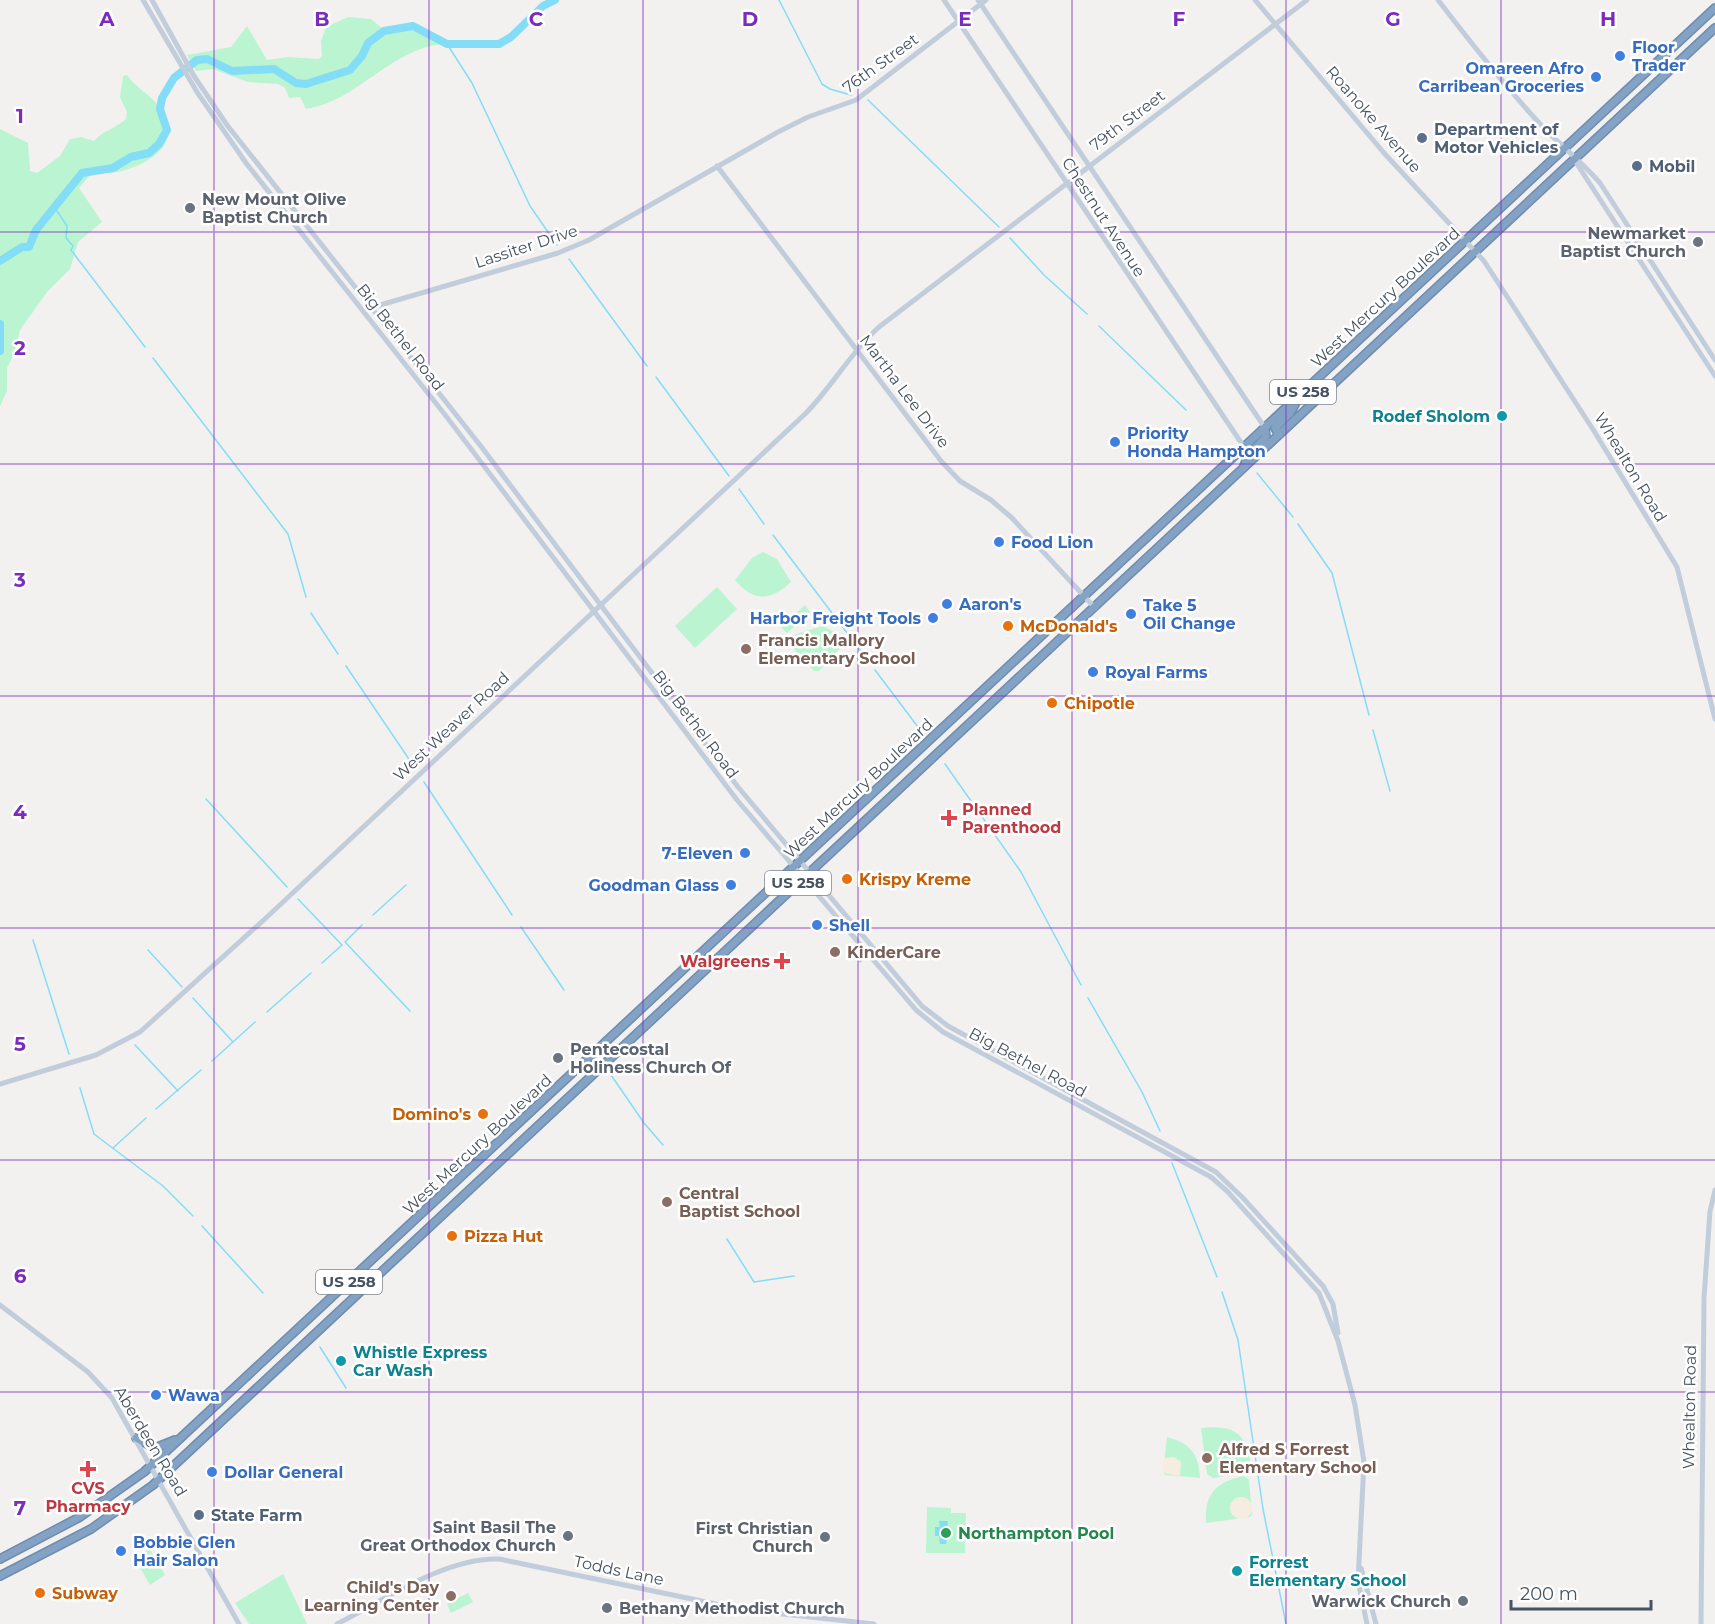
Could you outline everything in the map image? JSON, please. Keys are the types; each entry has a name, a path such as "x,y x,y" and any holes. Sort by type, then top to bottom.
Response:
{"highway":[{"name":"West Mercury Boulevard","path":"0,1559 74,1521 116,1493 151,1465 1715,8"},
{"name":"West Mercury Boulevard","path":"0,1576 91,1529 159,1479 1095,609 1715,28"},
{"path":"1279,435 1275,428 1290,413 1302,393"},
{"path":"1243,468 1249,454 1266,437 1265,428"},
{"path":"136,1438 155,1448 180,1438"}],"street":[{"name":"Big Bethel Road","path":"143,0 236,149 363,310 737,800 915,1010 936,1027 1198,1169 1216,1181 1319,1293 1338,1341 1356,1414 1364,1462 1359,1587 1367,1624"},
{"name":"Big Bethel Road","path":"152,0 183,63"},
{"name":"Chestnut Avenue","path":"944,0 1244,447"},
{"name":"76th Street","path":"749,148 808,117 856,100 958,22 979,2 986,0"},
{"name":"Roanoke Avenue","path":"1255,0 1384,153 1476,252"},
{"name":"79th Street","path":"879,327 1307,0"},
{"path":"1438,0 1486,62 1575,160 1715,376"},
{"name":"Chestnut Avenue","path":"979,2 1265,428"},
{"name":"Big Bethel Road","path":"191,77 480,445 738,787 915,999 934,1017 1201,1163 1225,1179 1326,1290 1336,1318 1338,1341"},
{"name":"Lassiter Drive","path":"363,310 577,246 749,148"},
{"path":"1575,160 1586,166 1600,183 1715,360"},
{"name":"Martha Lee Drive","path":"717,166 856,350 960,481 991,500 1011,518 1095,609"},
{"path":"1622,231 1627,231 1634,241 1642,245"},
{"name":"Whealton Road","path":"1476,252 1594,431 1677,567 1715,719"},
{"name":"West Weaver Road","path":"0,1084 96,1054 140,1032 267,917 805,414 828,389 856,350 879,327"},
{"path":"856,939 862,952 860,960"},
{"name":"Whealton Road","path":"1701,1624 1704,1310 1710,1211 1715,1190"},
{"path":"1232,1197 1237,1192"},
{"name":"Aberdeen Road","path":"0,1305 96,1380 116,1404 239,1624"},
{"name":"Todds Lane","path":"337,1624 445,1568 472,1559 486,1558 499,1558 745,1610 874,1624"},
{"name":"Big Bethel Road","path":"1360,1563 1376,1624"}],"green space":[{"path":"348,17 371,19 389,34 414,29 442,44 406,55 342,96 306,109 300,97 289,98 285,88 278,84 248,82 213,69 196,71 187,55 231,47 247,26 267,60 288,57 319,59 322,56 321,41 326,27"},
{"path":"127,75 157,104 165,117 168,128 167,138 156,155 146,161 122,171 90,175 79,188 102,222 78,242 70,269 47,292 20,330 15,352 7,368 7,391 0,406 0,129 28,143 30,171 37,173 60,156 70,139 81,137 94,141 126,119 127,112 120,97 123,76"},
{"path":"763,552 777,559 791,582 769,596 755,595 735,580 752,558"},
{"path":"717,587 737,609 695,648 675,626"},
{"path":"805,605 810,612 787,633 781,627"},
{"path":"823,626 834,632 844,644 819,671 814,671 787,642 796,634"},
{"path":"1201,1428 1225,1428 1239,1435 1247,1449 1252,1471 1213,1478 1207,1474"},
{"path":"1167,1437 1182,1443 1192,1451 1198,1462 1200,1478 1163,1473"},
{"path":"1244,1476 1249,1480 1252,1514 1250,1517 1206,1523 1207,1504 1214,1491 1226,1482"},
{"name":"Northampton Pool","path":"927,1507 951,1508 951,1513 966,1513 965,1553 926,1553"},
{"path":"150,1549 165,1575 150,1585 134,1557"},
{"path":"283,1574 307,1624 249,1624 235,1603"},
{"path":"468,1593 473,1602 451,1613 447,1604"}],"sand":[{"path":"1174,1457 1181,1462 1180,1476 1163,1473 1164,1458"},
{"path":"1241,1497 1249,1500 1252,1508 1249,1516 1241,1519 1233,1516 1230,1508 1233,1500"}],"water":[{"path":"939,1521 948,1521 947,1527 952,1528 952,1536 947,1537 946,1544 940,1544 939,1536 935,1536 935,1527 940,1527"}],"waterway":[{"path":"0,261 22,247 29,247 36,230 82,173 113,168 131,157 149,153 159,144 167,130 160,109 162,98 174,78 197,60 207,59 232,71 274,69 296,83 306,84 350,70 362,56 368,43 384,31 413,26 447,44 499,44 511,37 543,6 555,0"},
{"path":"779,0 822,84 830,89 851,95"},
{"path":"447,44 472,83 530,206 557,245"},
{"path":"868,100 999,227"},
{"path":"55,208 67,226 66,238 73,246 71,250 145,347"},
{"path":"1010,238 1044,275 1087,314"},
{"path":"569,259 647,366"},
{"path":"0,324 0,351"},
{"path":"1099,326 1186,410"},
{"path":"153,358 288,534 306,597"},
{"path":"656,377 729,476"},
{"path":"1257,473 1293,517"},
{"path":"739,489 764,524"},
{"path":"1298,524 1332,573 1369,715"},
{"path":"773,535 866,658"},
{"path":"311,613 338,654"},
{"path":"346,666 415,768"},
{"path":"875,670 921,731"},
{"path":"1373,730 1390,791"},
{"path":"945,764 1021,872 1081,985"},
{"path":"424,782 512,915"},
{"path":"206,799 287,887"},
{"path":"373,915 406,885"},
{"path":"298,899 342,945"},
{"path":"346,941 362,925"},
{"path":"521,927 564,990"},
{"path":"33,940 69,1054"},
{"path":"345,942 410,1011"},
{"path":"322,963 342,945"},
{"path":"148,950 182,987"},
{"path":"267,1012 311,973"},
{"path":"193,998 233,1042"},
{"path":"1088,998 1142,1092 1160,1131"},
{"path":"212,1061 255,1022"},
{"path":"135,1045 178,1091"},
{"path":"156,1109 201,1070"},
{"path":"611,1075 644,1123 663,1145"},
{"path":"80,1088 94,1134 163,1186 193,1216"},
{"path":"113,1148 146,1118"},
{"path":"1172,1163 1217,1277"},
{"path":"202,1226 263,1293"},
{"path":"727,1239 754,1282 794,1276"},
{"path":"1222,1292 1238,1340 1263,1509 1286,1624"},
{"path":"320,1347 346,1388"}],"place":[{"name":"Floor Trader","path":"1620,56"},
{"name":"Omareen Afro Carribean Groceries","path":"1596,77"},
{"name":"Department of Motor Vehicles","path":"1422,138"},
{"name":"Mobil","path":"1637,166"},
{"name":"New Mount Olive Baptist Church","path":"190,208"},
{"name":"Newmarket Baptist Church","path":"1698,242"},
{"name":"Rodef Sholom","path":"1502,416"},
{"name":"Priority Honda Hampton","path":"1115,442"},
{"name":"Food Lion","path":"999,542"},
{"name":"Aaron's","path":"947,604"},
{"name":"Take 5 Oil Change","path":"1131,614"},
{"name":"Harbor Freight Tools","path":"933,618"},
{"name":"McDonald's","path":"1008,626"},
{"name":"Francis Mallory Elementary School","path":"746,649"},
{"name":"Royal Farms","path":"1093,672"},
{"name":"Chipotle","path":"1052,703"},
{"name":"Planned Parenthood","path":"949,818"},
{"name":"7-Eleven","path":"745,853"},
{"name":"Krispy Kreme","path":"847,879"},
{"name":"Goodman Glass","path":"731,885"},
{"name":"Shell","path":"817,925"},
{"name":"KinderCare","path":"835,952"},
{"name":"Walgreens","path":"782,961"},
{"name":"Pentecostal Holiness Church Of","path":"558,1058"},
{"name":"Domino's","path":"483,1114"},
{"name":"Central Baptist School","path":"667,1202"},
{"name":"Pizza Hut","path":"452,1236"},
{"name":"Whistle Express Car Wash","path":"341,1361"},
{"name":"Wawa","path":"156,1395"},
{"name":"Alfred S Forrest Elementary School","path":"1207,1458"},
{"name":"CVS Pharmacy","path":"88,1469"},
{"name":"Dollar General","path":"212,1472"},
{"name":"State Farm","path":"199,1515"},
{"name":"Northampton Pool","path":"946,1533"},
{"name":"Saint Basil The Great Orthodox Church","path":"568,1536"},
{"name":"First Christian Church","path":"825,1537"},
{"name":"Bobbie Glen Hair Salon","path":"121,1551"},
{"name":"Forrest Elementary School","path":"1237,1571"},
{"name":"Subway","path":"40,1593"},
{"name":"Child's Day Learning Center","path":"451,1596"},
{"name":"Warwick Church","path":"1463,1601"},
{"name":"Bethany Methodist Church","path":"607,1608"}]}
